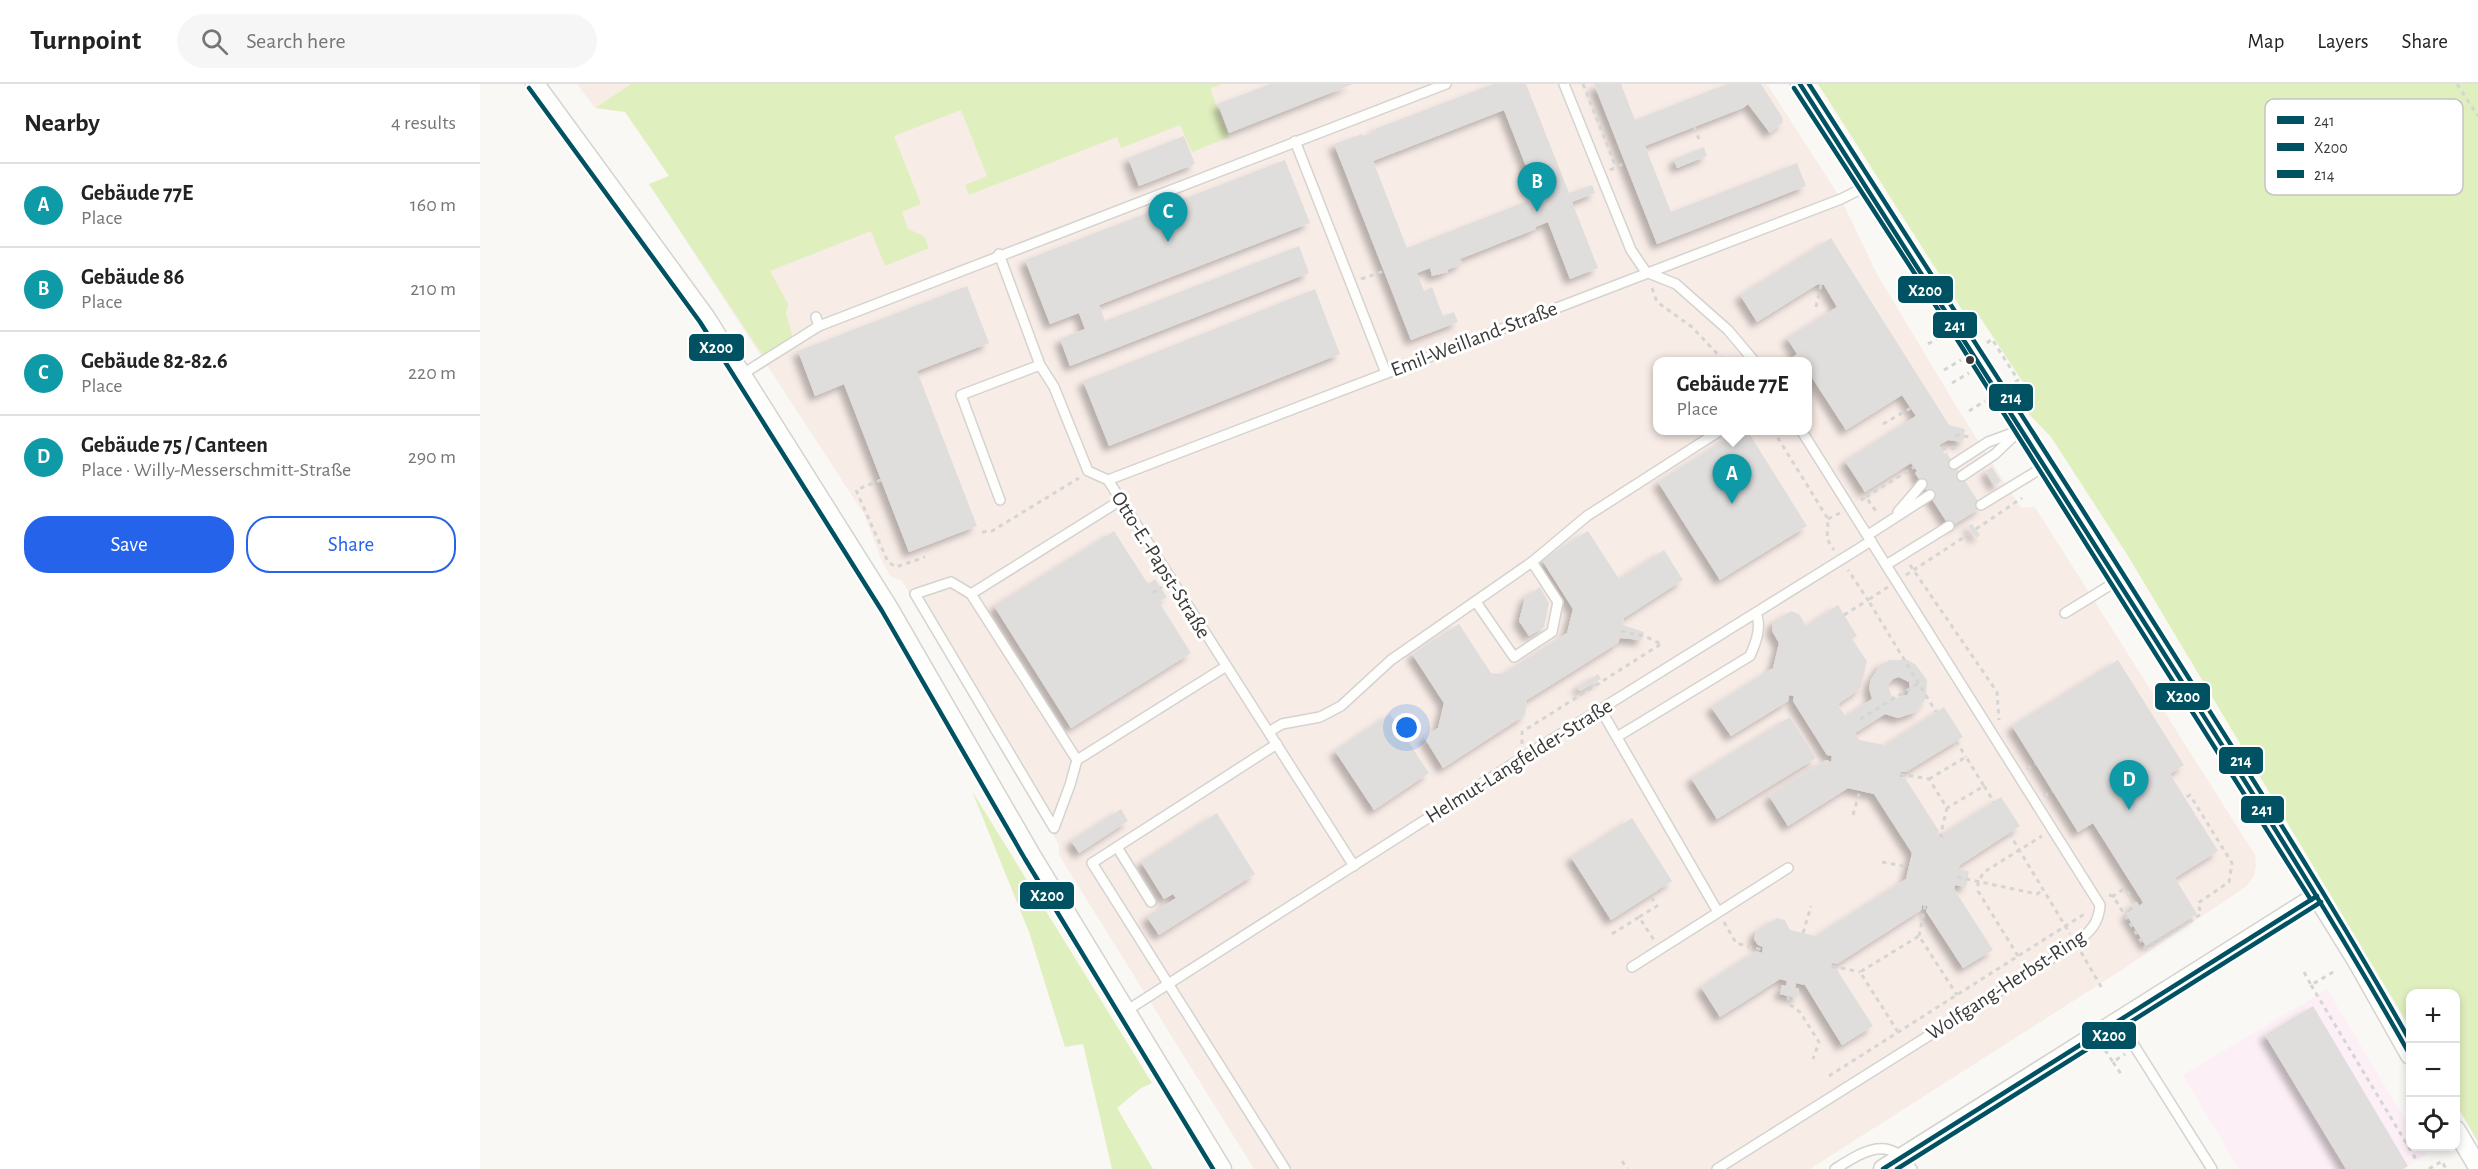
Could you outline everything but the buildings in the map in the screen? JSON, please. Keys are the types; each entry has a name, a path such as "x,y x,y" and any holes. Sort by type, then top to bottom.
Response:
{"street":[{"path":"535,84 706,318 888,607 1031,855 1222,1169"},
{"path":"1800,84 2317,896 2406,1048"},
{"path":"1883,1169 1908,1162 2118,1020 2317,896"},
{"path":"2460,1137 2478,1167"}],"lane":[{"path":"741,375 817,321 1446,84"},
{"path":"1564,84 1631,250 1646,272 1676,284 1728,330 1751,357"},
{"path":"1296,141 1386,373"},
{"name":"Emil-Weilland-Straße","path":"1108,480 1841,199 1867,186"},
{"path":"999,254 1040,365 1054,387 1088,471"},
{"path":"1000,500 962,395 1040,365"},
{"path":"1954,464 1988,442 2021,430"},
{"path":"1962,476 1995,454 2021,430"},
{"path":"1269,732 1282,724 1320,717 1332,711 1391,660 1532,562 1587,516 1713,435"},
{"name":"Wolfgang-Herbst-Ring","path":"1718,1169 2076,943 2090,932 2099,917 2100,905 1804,435"},
{"path":"1981,505 2045,466"},
{"name":"Otto-E.-Papst-Straße","path":"1088,471 1108,480 1225,667 1354,866"},
{"path":"1888,522 1922,484"},
{"path":"1888,522 1930,495"},
{"path":"971,594 1120,500"},
{"name":"Helmut-Langfelder-Straße","path":"1126,1011 1522,758 1841,560 1888,522"},
{"path":"1886,565 1949,526"},
{"path":"1476,602 1514,657 1552,632 1558,602 1532,562"},
{"path":"2066,613 2117,581"},
{"path":"1077,760 971,594 951,582 915,594 1054,828 1077,760 1225,667"},
{"path":"1617,737 1750,656 1756,643 1760,622 1756,613"},
{"path":"1601,710 1718,912"},
{"path":"1277,744 1092,863 1285,1169"},
{"path":"1117,847 1151,902"},
{"path":"1632,967 1788,868"},
{"path":"2118,1020 2212,1169"},
{"path":"1835,1169 1864,1150 1892,1149 1908,1162"}],"path":[{"path":"1583,84 1616,167"},
{"path":"2457,84 2478,116"},
{"path":"1694,127 1699,139"},
{"path":"1351,283 1384,271"},
{"path":"1646,272 1657,302 1692,327 1720,357"},
{"path":"1816,307 1821,285"},
{"path":"1928,344 1948,332"},
{"path":"1984,344 1992,339 2018,380"},
{"path":"1944,370 1963,358"},
{"path":"1952,383 1971,372"},
{"path":"1883,424 1911,408"},
{"path":"1776,435 1828,519 1827,539 1868,600 1936,712"},
{"path":"1955,435 1973,437"},
{"path":"1828,519 1914,467"},
{"path":"982,532 992,531 1088,471"},
{"path":"881,480 856,490 888,562 896,567 926,557"},
{"path":"1866,497 1888,522"},
{"path":"1976,529 2022,498"},
{"path":"1844,615 1972,532"},
{"path":"1904,554 1997,692 1999,725"},
{"path":"1522,758 1522,732 1662,644 1644,636 1621,631"},
{"path":"1860,719 1919,683"},
{"path":"1956,741 1994,802"},
{"path":"1900,774 1929,779 1966,757"},
{"path":"2022,760 2033,778"},
{"path":"2027,769 2036,764"},
{"path":"1929,779 1947,808 1940,837"},
{"path":"1947,808 1984,786"},
{"path":"2038,787 2050,805"},
{"path":"1852,815 1860,790"},
{"path":"2044,796 2053,791"},
{"path":"2105,893 2113,896 2146,949 2201,914 2198,903 2229,882 2232,863 2190,795 2185,798"},
{"path":"2204,827 2208,824"},
{"path":"2018,956 1978,891 1978,882 1984,872 2052,830"},
{"path":"2009,833 2103,990"},
{"path":"1882,862 1908,867"},
{"path":"1957,877 2037,894 2044,890"},
{"path":"1829,1076 2122,890 2127,891 2134,903"},
{"path":"1612,934 1657,906 1650,895"},
{"path":"1803,933 1811,906"},
{"path":"1925,906 1919,936 1957,994"},
{"path":"1718,912 1736,943 1763,950"},
{"path":"1639,917 1660,949"},
{"path":"1832,966 1860,972 1919,936"},
{"path":"2312,985 2335,971"},
{"path":"1860,972 1898,1032"},
{"path":"2304,972 2417,1161"},
{"path":"1788,996 1789,1004 1800,1012 1819,1042 1813,1059"},
{"path":"2104,1048 2121,1074"},
{"path":"2113,1062 2136,1048"},
{"path":"1622,1161 1627,1169"},
{"path":"2429,1169 2442,1161 2446,1169"}],"shaded area":[{"path":"577,84 631,84 595,108"},
{"path":"903,84 1208,84 1211,88 1222,84 1767,84 1841,199 1877,274 1958,409 2021,508 2035,507 2255,855 2254,876 2247,886 2114,975 1810,1169 1254,1169 1059,855 1059,845 902,581 890,576 864,514 649,184"},
{"path":"2327,989 2406,1121 2406,1151 2424,1151 2427,1155 2403,1169 2239,1169 2183,1075"}],"green space":[{"path":"631,84 1222,84 1210,89 1229,137 1192,152 1180,125 1121,148 1117,137 969,195 965,185 987,176 961,110 894,136 921,204 902,212 908,229 924,236 929,248 885,266 871,231 770,271 788,304 786,313 793,339 764,357 649,184 669,176 625,112 595,108"},
{"path":"1818,84 2478,84 2478,1142 2460,1111 2460,989 2406,989 2406,1021 2128,556 2051,437 2025,410 2014,392 2024,384 1978,314 1966,316"},
{"path":"972,791 1152,1083 1141,1088 1117,1108 1153,1169 1112,1169 1083,1044 1065,1047 1029,932"}],"transit line":[{"name":"241","path":"1800,84 2020,426 2316,895 2406,1048"},
{"name":"214","path":"1809,84 2257,785 2406,1034"},
{"name":"X200","path":"529,88 700,322 882,611 1025,859 1213,1169"},
{"name":"X200","path":"1794,88 1941,314 2311,900"},
{"name":"241","path":"1883,1169 2317,896"},
{"name":"X200","path":"1897,1169 2321,902"}],"place":[{"name":"Gebäude 86","path":"1537,212"},
{"name":"Gebäude 82-82.6","path":"1168,242"},
{"name":"Gebäude 77E","path":"1732,504"},
{"name":"Gebäude 75 / Canteen","path":"2129,810"}]}
